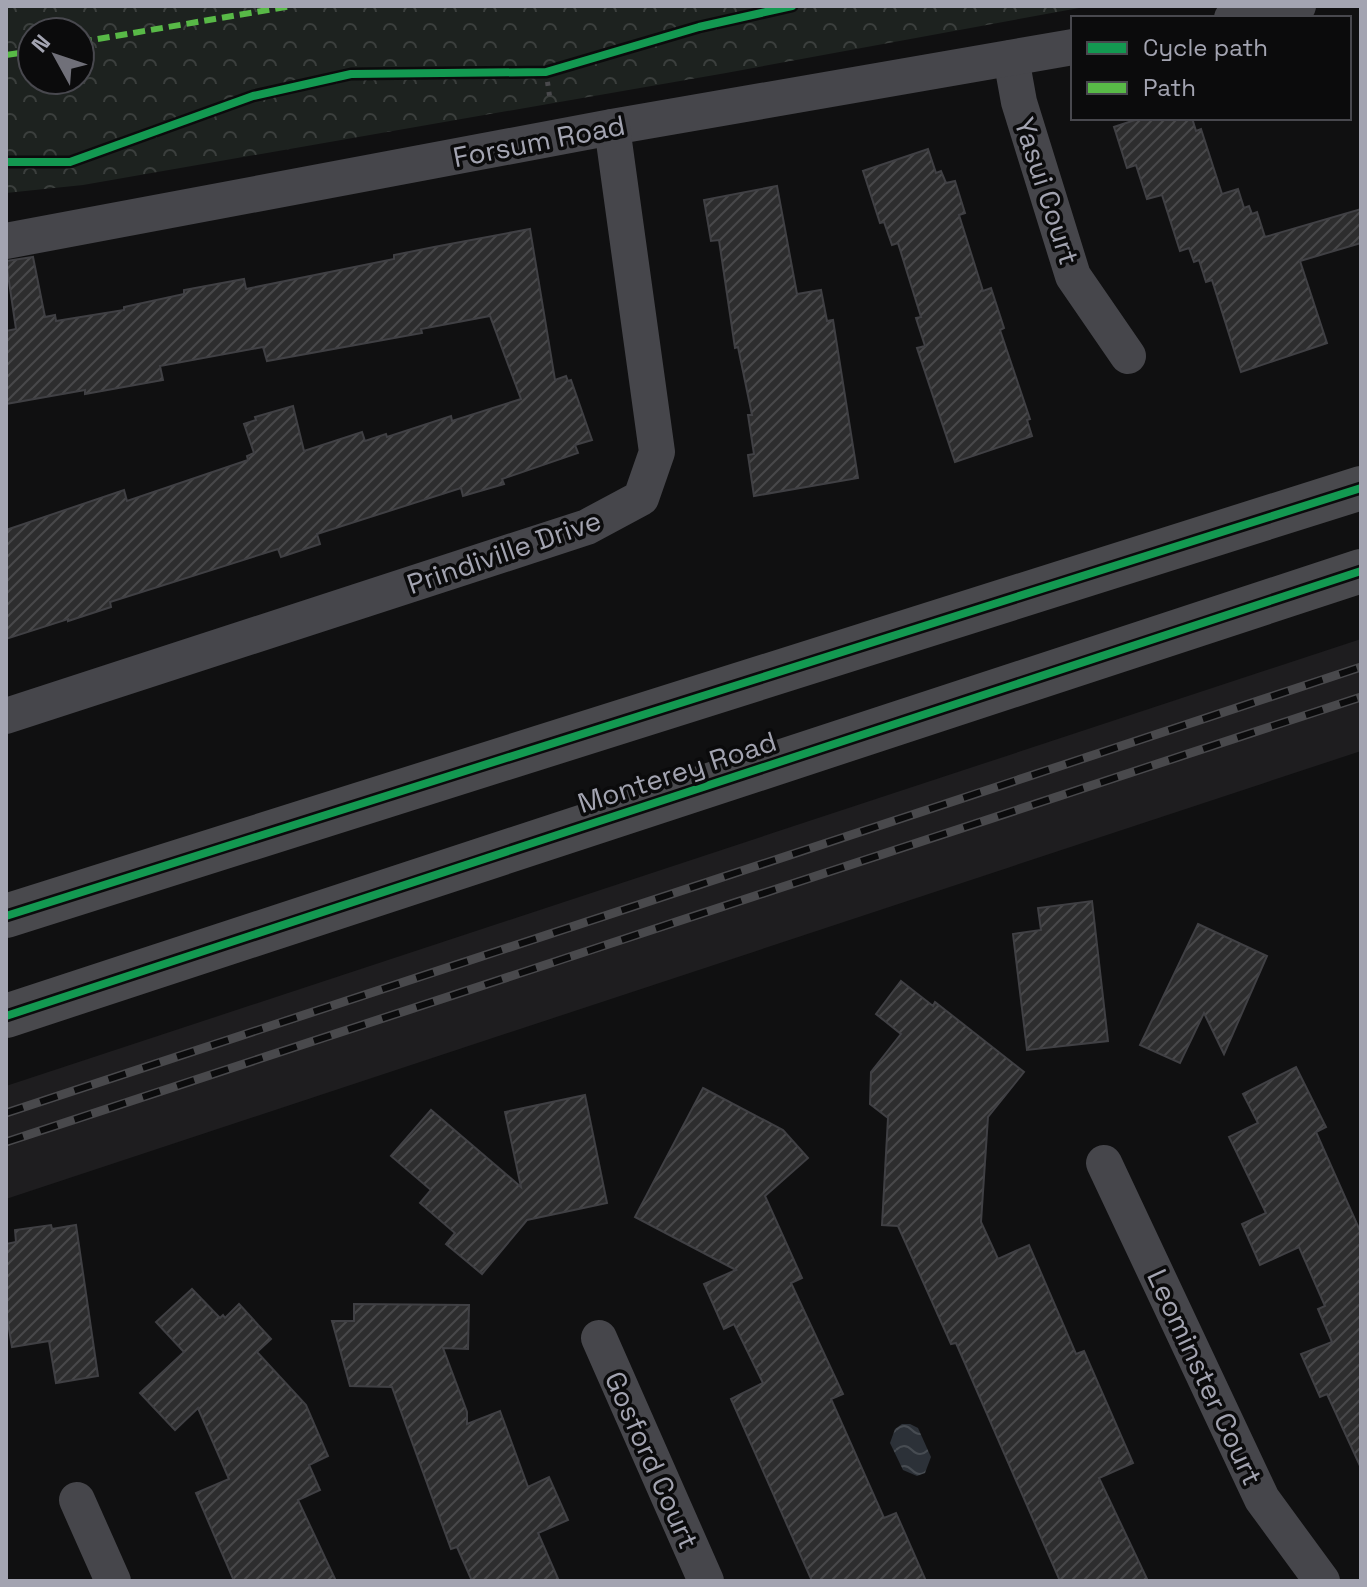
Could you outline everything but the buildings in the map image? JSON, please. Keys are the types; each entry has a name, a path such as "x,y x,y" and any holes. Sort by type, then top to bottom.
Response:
{"main road":[{"path":"6,916 1361,488"},
{"name":"Monterey Road","path":"6,1016 1361,571"}],"street":[{"path":"1243,16 1298,6"},
{"name":"Forsum Road","path":"6,241 612,127 1071,47"},
{"name":"Yasui Court","path":"1011,58 1019,102 1073,276 1128,356"},
{"name":"Prindiville Drive","path":"6,716 587,527 641,498 657,452 612,127"},
{"name":"Leominster Court","path":"1104,1163 1262,1499 1322,1581"},
{"name":"Gosford Court","path":"599,1338 706,1581"},
{"path":"77,1500 113,1581"}],"path":[{"path":"532,72 557,68"},
{"path":"546,72 551,104"}],"shaded area":[{"path":"1361,639 1361,751 6,1199 6,1086"}],"green space":[{"path":"6,6 1090,6 726,73 83,185 6,193"}],"water":[{"path":"902,1424 918,1428 931,1457 925,1473 917,1476 903,1470 890,1443 895,1429"}],"railway":[{"path":"6,1113 1361,667"},
{"path":"6,1142 1361,697"}],"marked path":[{"path":"96,39 291,6"},
{"path":"6,55 16,53"}],"cycle path":[{"path":"6,162 70,162 253,96 351,74 546,72 699,27 792,6"},
{"path":"6,916 1361,488"},
{"path":"6,1016 1361,571"}]}
